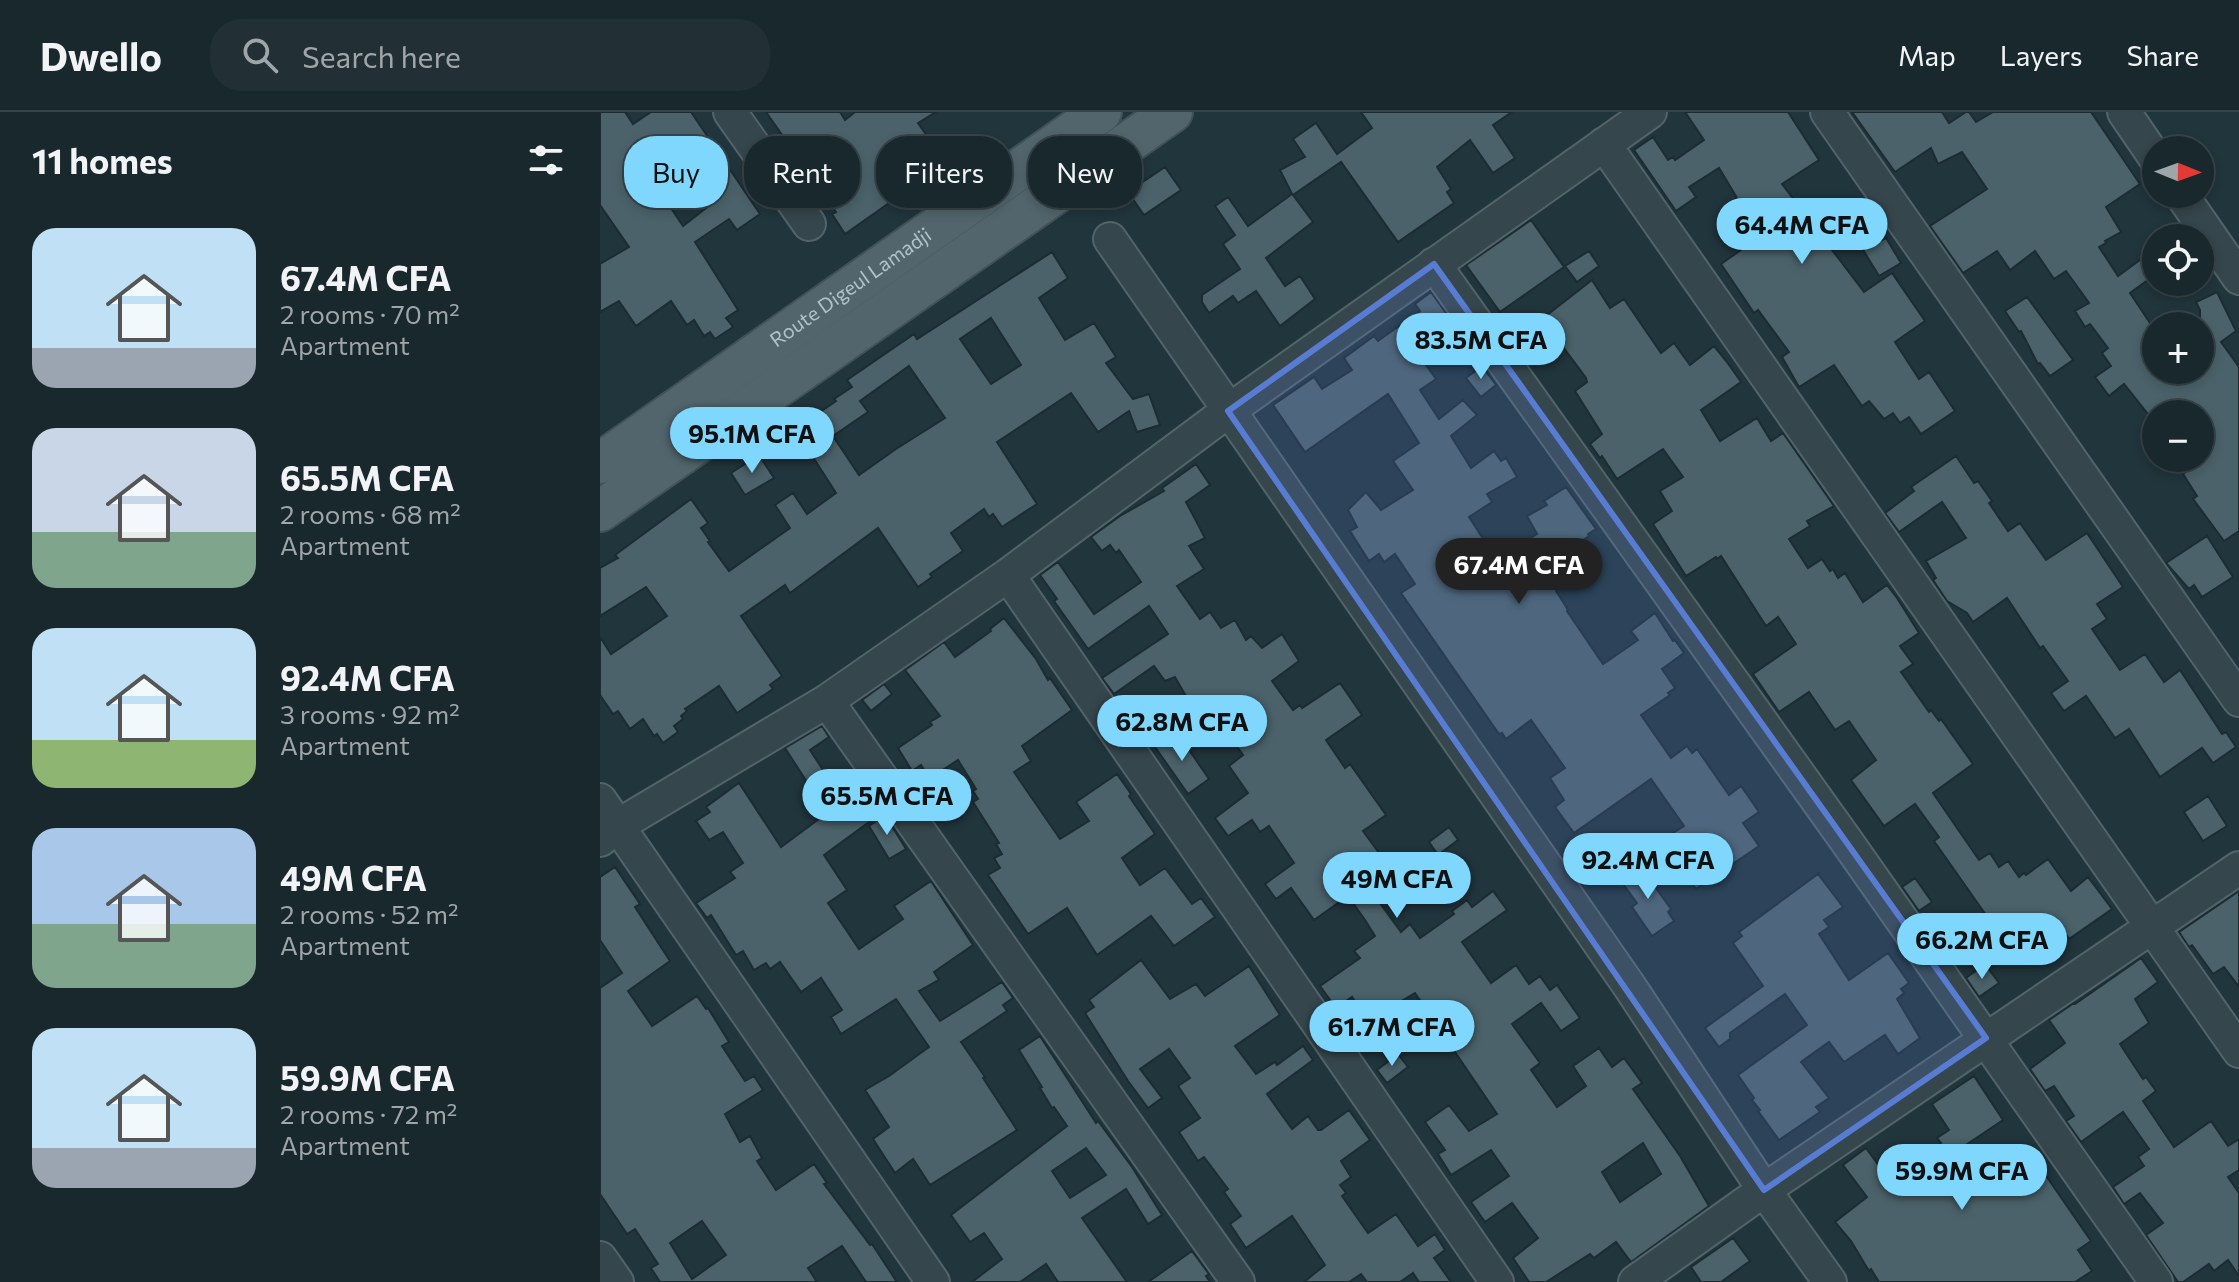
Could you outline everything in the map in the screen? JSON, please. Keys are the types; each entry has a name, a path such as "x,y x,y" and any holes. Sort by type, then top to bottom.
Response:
{"main road":[{"name":"Route Digeul Lamadji","path":"600,463 1101,112"},
{"path":"600,511 1172,112"}],"street":[{"path":"730,112 809,224"},
{"path":"610,832 827,701 1008,575 1228,411 1650,112"},
{"path":"1827,112 2239,700"},
{"path":"2124,112 2142,138"},
{"path":"1604,144 2239,1051"},
{"path":"2191,208 2239,278"},
{"path":"1110,239 1630,987 1764,1190 1830,1282"},
{"path":"1434,264 1986,1038 2156,1282"},
{"path":"1008,575 1497,1282"},
{"path":"827,701 1238,1282"},
{"path":"600,800 610,832 933,1282"},
{"path":"1635,1282 1764,1190 2239,868"},
{"path":"600,1258 617,1282"}],"highlighted area":[{"path":"1434,264 1986,1038 1764,1190 1228,411"}],"building":[{"path":"600,112 625,112 633,124 651,112 691,112 707,136 624,136 624,208 671,208 683,226 706,208 728,208 728,167 744,190 744,208 756,208 760,214 737,230 729,219 695,242 738,310 726,318 733,327 715,339 710,332 704,336 694,320 687,325 671,301 636,326 619,301 600,312 600,264 629,247 600,205"},
{"path":"766,112 840,112 845,120 855,112 936,112 918,123 927,136 876,136 876,208 882,208 845,234 832,214 836,212 833,208 860,208 860,136 783,136"},
{"path":"1361,112 1512,112 1493,125 1515,158 1493,173 1470,140 1437,167 1451,189 1447,192 1454,203 1398,242 1341,162 1293,195 1313,222 1266,258 1285,286 1300,276 1315,299 1280,326 1256,291 1238,303 1233,296 1209,313 1202,302 1202,295 1240,269 1223,244 1235,235 1215,206 1228,197 1248,226 1292,194 1280,170 1305,157 1293,139 1316,123 1337,154 1372,128"},
{"path":"1685,112 1788,112 1819,160 1782,184 1864,292 1892,273 1925,321 1895,342 1919,379 1929,372 1955,411 1921,434 1909,417 1900,423 1893,413 1884,419 1869,401 1862,406 1834,365 1799,387 1782,357 1789,352 1758,310 1754,313 1721,264 1758,238 1732,201 1737,198 1719,168 1689,187 1696,197 1676,211 1634,150 1653,137 1668,160 1673,157 1675,160 1704,140"},
{"path":"1852,112 1942,112 1949,123 1966,112 1976,122 1993,112 2091,112 2140,184 2106,207 2121,232 2099,247 2118,276 2142,258 2142,284 2130,293 2143,312 2142,384 2214,384 2214,312 2200,312 2196,302 2217,292 2236,331 2221,342 2239,367 2239,531 2224,541 2193,499 2197,496 2183,474 2214,472 2214,400 2142,400 2142,406 2124,384 2109,396 2095,377 2111,366 2102,353 2108,348 2090,324 2085,327 2075,311 2089,303 2066,271 2054,279 2035,251 2010,270 1997,251 1963,273 1930,226 1987,189 1962,152 1938,164 1931,148 1895,172"},
{"path":"1165,167 1181,190 1144,215 1139,208 1142,208 1142,183"},
{"path":"1858,207 1882,240 1886,238 1901,263 1879,276 1843,217"},
{"path":"1531,220 1564,267 1500,312 1466,265"},
{"path":"1589,251 1599,266 1577,282 1565,266"},
{"path":"1052,252 1068,278 1039,298 1065,340 1094,323 1116,357 1106,363 1133,399 1149,394 1160,425 1137,432 1129,411 1098,432 1071,393 997,442 1037,504 1002,527 993,514 989,517 984,509 951,533 963,551 930,574 932,577 918,587 878,528 790,593 785,585 741,616 782,676 770,685 773,689 737,713 719,686 685,709 687,711 681,716 683,719 674,726 678,732 663,743 657,734 654,736 643,719 630,729 618,711 613,714 600,695 600,637 611,654 667,616 646,587 600,616 600,568 618,558 615,555 691,499 708,523 701,528 708,542 729,571 790,528 775,505 793,493 807,514 836,493 795,429 852,387 847,380 914,334 917,339","holes":["991,318 1021,365 991,384 960,339","909,366 945,418 859,475 833,436 868,412 860,401"]},
{"path":"1592,280 1610,308 1624,299 1661,353 1674,343 1690,365 1714,346 1727,362 1741,382 1701,410 1720,441 1757,418 1771,441 1783,433 1834,506 1807,521 1810,526 1789,539 1808,568 1822,559 1838,578 1845,573 1863,602 1887,585 1897,598 1919,633 1900,646 1913,664 1901,672 1929,712 1931,710 1939,721 1941,719 1973,764 1933,793 1979,860 1990,853 1999,867 2008,861 2019,877 2048,859 2071,891 2088,877 2112,909 2027,965 2010,941 1971,967 1959,951 1993,925 1934,841 1939,837 1915,804 1884,826 1851,780 1876,760 1849,721 1835,730 1809,692 1779,712 1753,674 1796,644 1778,617 1766,626 1721,556 1686,576 1653,524 1672,511 1660,491 1683,477 1663,449 1617,479 1590,444 1602,434 1575,391 1587,382 1586,378 1557,339 1533,356 1519,337"},
{"path":"1431,292 1461,334 1461,340 1426,365 1436,379 1420,390 1439,419 1463,400 1477,415 1451,436 1471,468 1494,451 1501,461 1506,458 1517,477 1487,494 1492,502 1469,517 1496,559 1537,534 1527,516 1547,505 1544,501 1566,487 1596,529 1566,551 1575,563 1550,581 1567,611 1603,664 1638,640 1631,631 1655,613 1684,653 1662,669 1675,688 1641,715 1671,758 1687,746 1692,753 1697,749 1729,795 1741,786 1759,812 1743,823 1759,846 1696,889 1662,840 1684,826 1651,779 1574,833 1555,807 1564,800 1550,778 1565,768 1531,720 1506,739 1502,733 1499,734 1401,593 1415,584 1395,554 1384,562 1379,554 1369,561 1350,531 1357,527 1348,510 1366,492 1381,510 1413,490 1393,461 1419,443 1388,394 1305,452 1273,405 1314,377 1322,389 1352,370 1344,358 1374,336 1378,341 1420,311 1415,304"},
{"path":"2027,297 2073,360 2050,376 2038,364 2021,331 2005,311"},
{"path":"1482,366 1496,385 1481,397 1466,378"},
{"path":"759,455 774,478 745,495 731,473"},
{"path":"1956,456 1974,483 1978,481 1992,501 1989,503 2008,531 2020,523 2046,560 2087,533 2123,587 2097,604 2107,619 2092,629 2120,670 2145,654 2164,682 2180,670 2222,734 2226,732 2236,747 2213,763 2202,748 2160,777 2129,729 2115,738 2086,696 2064,711 2051,693 2068,681 2043,646 2040,648 2007,598 1973,622 1967,613 1947,601 1933,580 1936,578 1926,561 1966,538 1942,502 1899,532 1885,513 1914,491 1911,487"},
{"path":"1196,464 1210,485 1186,502 1205,538 1189,546 1204,569 1177,586 1200,619 1210,612 1221,628 1235,620 1246,640 1251,636 1262,648 1282,634 1299,661 1272,681 1293,710 1300,705 1302,708 1340,683 1362,715 1326,740 1345,768 1350,764 1386,815 1363,831 1390,868 1393,866 1403,880 1377,899 1401,932 1410,924 1420,938 1454,914 1452,911 1467,900 1472,907 1493,891 1507,910 1462,942 1491,983 1516,965 1529,984 1540,976 1550,990 1557,985 1580,1018 1561,1031 1541,1003 1512,1024 1540,1063 1531,1070 1557,1107 1586,1086 1573,1066 1599,1048 1612,1067 1624,1058 1642,1083 1633,1089 1680,1156 1709,1206 1631,1262 1616,1242 1594,1258 1590,1254 1546,1282 1529,1282 1513,1258 1538,1238 1512,1203 1485,1222 1471,1202 1509,1176 1491,1150 1451,1175 1438,1154 1445,1150 1425,1122 1449,1105 1469,1131 1497,1114 1415,993 1383,1012 1399,1036 1385,1046 1352,997 1336,1008 1320,986 1360,958 1354,951 1375,936 1365,920 1348,896 1314,920 1291,888 1276,899 1265,884 1294,863 1269,826 1260,832 1252,820 1228,836 1215,818 1248,793 1229,766 1243,755 1216,717 1203,726 1175,677 1165,681 1154,666 1114,694 1102,678 1168,634 1149,606 1088,649 1054,601 1057,599 1040,575 1058,562 1094,614 1141,582 1119,550 1116,553 1110,545 1102,551 1091,537 1164,491 1162,488","holes":["1643,1143 1661,1174 1620,1202 1602,1172"]},
{"path":"2207,536 2233,577 2202,597 2194,585 2189,589 2166,563"},
{"path":"1004,618 1072,710 1022,746 1031,761 1014,772 1060,839 1089,821 1076,802 1117,774 1155,834 1122,858 1140,885 1165,868 1192,904 1201,898 1215,917 1174,946 1151,916 1097,955 1067,908 1028,934 988,875 1000,868 994,858 1002,854 996,844 999,843 973,802 978,799 973,791 976,789 958,760 929,779 921,765 912,771 898,748 940,716 905,670 944,642 955,657"},
{"path":"884,684 892,694 871,711 862,700"},
{"path":"822,726 829,737 810,750 840,796 862,783 880,814 824,855 847,890 828,903 859,949 903,919 894,906 931,881 973,945 934,972 939,980 919,991 940,1021 1002,982 1013,998 1003,1005 1007,1011 961,1042 1017,1130 930,1185 913,1159 895,1173 873,1139 889,1127 865,1090 929,1047 896,999 841,1034 831,1017 842,1010 821,978 801,992 780,962 770,969 766,963 754,970 743,951 736,955 711,915 707,918 696,903 735,878 730,872 743,863 723,832 709,840 696,821 710,812 706,807 736,785 739,783 781,847 827,813 785,748"},
{"path":"1176,731 1209,779 1188,794 1155,747"},
{"path":"2208,796 2227,826 2203,841 2184,812"},
{"path":"885,815 906,849 889,859 869,826"},
{"path":"1449,827 1458,840 1438,855 1429,842"},
{"path":"1640,866 1671,909 1668,912 1674,921 1652,936 1632,907 1637,903 1620,880"},
{"path":"615,867 640,904 635,907 670,961 628,991 652,1026 697,996 729,1042 722,1046 745,1081 754,1076 763,1090 725,1114 740,1142 750,1136 762,1158 757,1161 776,1190 814,1164 827,1183 824,1184 872,1244 897,1282 866,1282 842,1246 808,1268 817,1282 660,1282 651,1268 658,1264 635,1229 627,1234 600,1194 600,988 622,973 600,940 600,877","holes":["702,1221 726,1255 692,1279 670,1243"]},
{"path":"1818,874 1843,907 1824,920 1829,927 1819,934 1849,980 1888,953 1909,983 1901,989 1904,993 1897,999 1920,1038 1898,1054 1885,1035 1844,1062 1829,1042 1801,1062 1829,1098 1816,1107 1820,1112 1779,1140 1738,1075 1807,1025 1785,994 1730,1033 1730,1039 1719,1047 1705,1028 1763,986 1733,943 1742,936 1739,932"},
{"path":"1915,878 1932,902 1919,911 1902,887"},
{"path":"2239,891 2239,987 2224,967 2213,974 2179,932"},
{"path":"2141,958 2158,982 2135,999 2149,1023 2120,1044 2143,1079 2146,1077 2156,1091 2143,1101 2174,1147 2211,1121 2228,1146 2239,1139 2239,1170 2228,1177 2239,1193 2239,1276 2228,1260 2214,1271 2209,1264 2183,1282 2178,1282 2146,1235 2163,1223 2140,1193 2124,1204 2113,1187 2144,1166 2138,1157 2149,1149 2123,1112 2081,1142 2066,1121 2074,1116 2054,1086 2045,1091 2030,1069 2065,1043 2049,1020"},
{"path":"1141,960 1170,999 1196,984 1205,996 1249,966 1280,1015 1235,1046 1256,1074 1275,1062 1277,1065 1303,1046 1313,1060 1267,1094 1292,1129 1308,1116 1321,1130 1349,1110 1370,1140 1341,1161 1351,1177 1340,1185 1346,1193 1342,1196 1368,1233 1396,1214 1418,1246 1435,1234 1445,1250 1434,1258 1451,1282 1419,1282 1413,1273 1400,1282 1367,1282 1361,1274 1349,1282 1304,1282 1325,1265 1292,1216 1246,1248 1230,1224 1241,1216 1224,1192 1228,1189 1204,1157 1198,1161 1179,1132 1200,1118 1178,1086 1190,1078 1169,1049 1140,1069 1162,1098 1148,1108 1085,1013 1094,1007 1089,1000"},
{"path":"1985,964 1999,983 1979,997 1966,978"},
{"path":"1040,1036 1096,1123 1098,1121 1132,1167 1162,1215 1148,1224 1126,1189 1082,1218 1127,1282 1058,1282 1046,1264 1020,1282 972,1282 1002,1259 984,1233 970,1242 951,1215 1067,1126 1052,1108 1019,1050","holes":["1086,1148 1106,1175 1070,1198 1052,1171"]},
{"path":"1398,1054 1408,1067 1387,1083 1377,1070"},
{"path":"1974,1076 2003,1120 1960,1149 1987,1184 2028,1158 2036,1170 2040,1167 2091,1241 2078,1250 2092,1271 2075,1282 1879,1282 1835,1222 1867,1197 1843,1165 1866,1148 1884,1173 1893,1168 1896,1173 1941,1143 1937,1138 1949,1130 1932,1104"},
{"path":"1733,1238 1750,1261 1721,1282 1701,1282 1691,1267"},
{"path":"1192,1251 1209,1274 1206,1276 1210,1282 1148,1282"}]}
